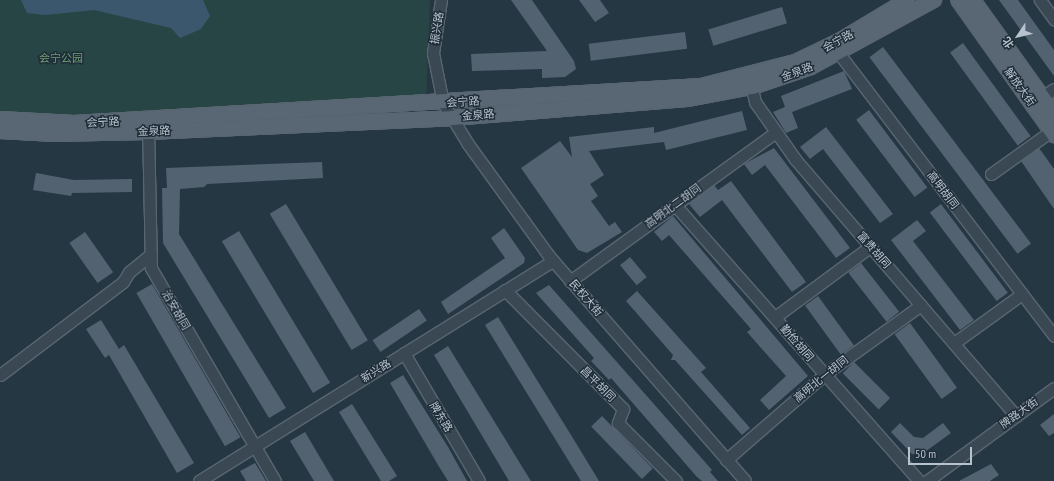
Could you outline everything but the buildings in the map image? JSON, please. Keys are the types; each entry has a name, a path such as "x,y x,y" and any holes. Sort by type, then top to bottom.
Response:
{"main road":[{"name":"会宁路","path":"0,119 148,125 701,86 751,81 795,62 835,49 906,0"},
{"path":"835,49 934,0"},
{"name":"解放大街","path":"958,0 1052,133"},
{"name":"解放大街","path":"973,0 1054,113"},
{"name":"金泉路","path":"0,131 54,134 148,125 452,118 687,98 751,81"}],"street":[{"name":"振兴路","path":"441,0 433,53 443,103"},
{"path":"1040,0 1054,19"},
{"name":"高明胡同","path":"835,49 1054,336"},
{"name":"富贵胡同","path":"751,81 755,102 776,132 1016,416"},
{"path":"1042,97 1054,88"},
{"name":"民权大街","path":"443,103 553,261 745,481"},
{"name":"治安胡同","path":"148,125 151,268 275,481"},
{"name":"高明北二胡同","path":"570,281 776,132"},
{"path":"991,174 1052,133"},
{"name":"勤俭胡同","path":"675,205 918,481"},
{"path":"775,317 871,246"},
{"path":"0,375 123,282 129,272 151,254"},
{"name":"新兴路","path":"199,481 553,261"},
{"name":"昌平胡同","path":"506,290 623,409 618,423 676,481"},
{"path":"954,344 1022,294"},
{"name":"高明北一胡同","path":"726,460 825,374 921,305"},
{"name":"牌东路","path":"404,354 479,481"},
{"name":"牌路大街","path":"932,479 1054,388"}],"green space":[{"name":"会宁公园","path":"0,0 430,0 426,101 24,117 0,114"}],"water":[{"path":"21,0 203,0 210,16 201,29 180,38 171,28 94,10 45,15 27,13"}]}
